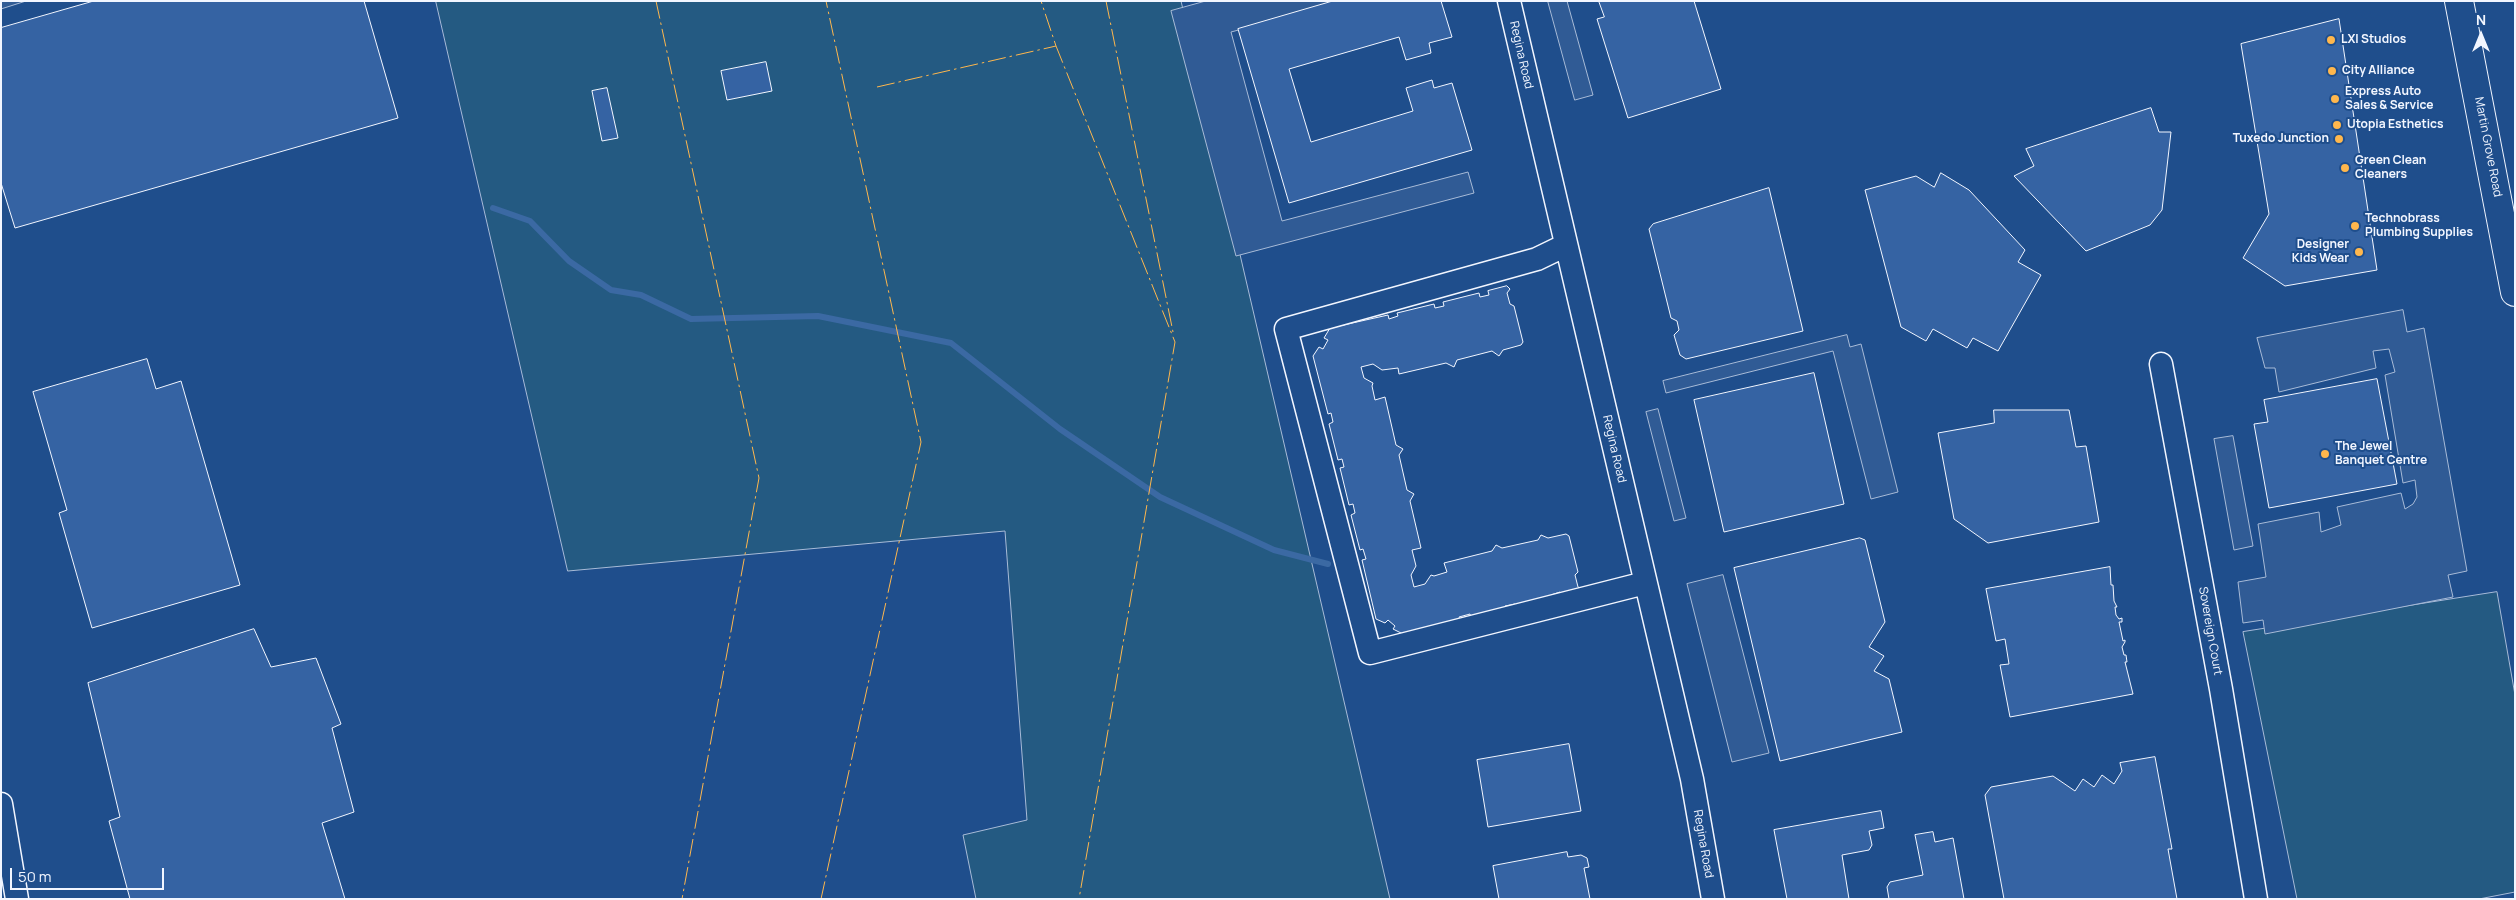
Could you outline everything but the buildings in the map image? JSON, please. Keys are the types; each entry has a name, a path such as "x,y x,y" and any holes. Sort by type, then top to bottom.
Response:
{"main road":[{"name":"Martin Grove Road","path":"2459,1 2515,292"}],"street":[{"name":"Regina Road","path":"1509,1 1692,779 1713,899"},
{"path":"1566,245 1537,260 1286,330 1370,653 1645,583"},
{"name":"Sovereign Court","path":"2161,364 2221,689 2256,899"},
{"path":"1,804 17,899"}],"shaded area":[{"path":"1,1 26,1 1,9"},
{"path":"436,1 1181,1 1390,899 976,899 963,835 1027,820 1005,531 568,571"},
{"path":"1206,1 1348,1 1231,32 1282,221 1468,172 1474,193 1236,256 1171,11"},
{"path":"1548,1 1567,1 1593,95 1575,100"},
{"path":"2403,310 2407,332 2424,328 2467,571 2448,575 2453,597 2265,634 2263,620 2243,623 2238,582 2266,577 2258,524 2319,512 2321,532 2341,525 2337,507 2401,493 2405,509 2413,504 2417,497 2415,480 2403,483 2385,375 2395,372 2389,349 2373,351 2376,368 2279,392 2275,368 2265,368 2257,338"},
{"path":"1847,335 1850,347 1861,344 1898,492 1871,499 1833,351 1666,393 1663,381"},
{"path":"1658,409 1686,518 1674,521 1646,412"},
{"path":"2233,436 2253,546 2234,550 2214,439"},
{"path":"1723,575 1769,753 1732,762 1687,584"},
{"path":"2497,592 2515,695 2515,892 2479,899 2297,899 2243,632"}],"waterway":[{"path":"493,208 530,221 569,261 611,290 641,295 691,319 818,316 951,343 1060,429 1160,497 1274,550 1328,564"}],"power":[{"path":"656,1 759,478 682,899"},
{"path":"821,899 921,442 826,1"},
{"path":"877,87 1056,46 1041,1"},
{"path":"1106,1 1173,332"},
{"path":"1056,46 1175,342 1079,899"}],"place":[{"name":"LXI Studios","path":"2331,40"},
{"name":"City Alliance","path":"2332,71"},
{"name":"Express Auto Sales & Service","path":"2335,99"},
{"name":"Utopia Esthetics","path":"2337,125"},
{"name":"Tuxedo Junction","path":"2339,139"},
{"name":"Green Clean Cleaners","path":"2345,168"},
{"name":"Technobrass Plumbing Supplies","path":"2355,226"},
{"name":"Designer Kids Wear","path":"2359,252"},
{"name":"The Jewel Banquet Centre","path":"2325,454"}]}
